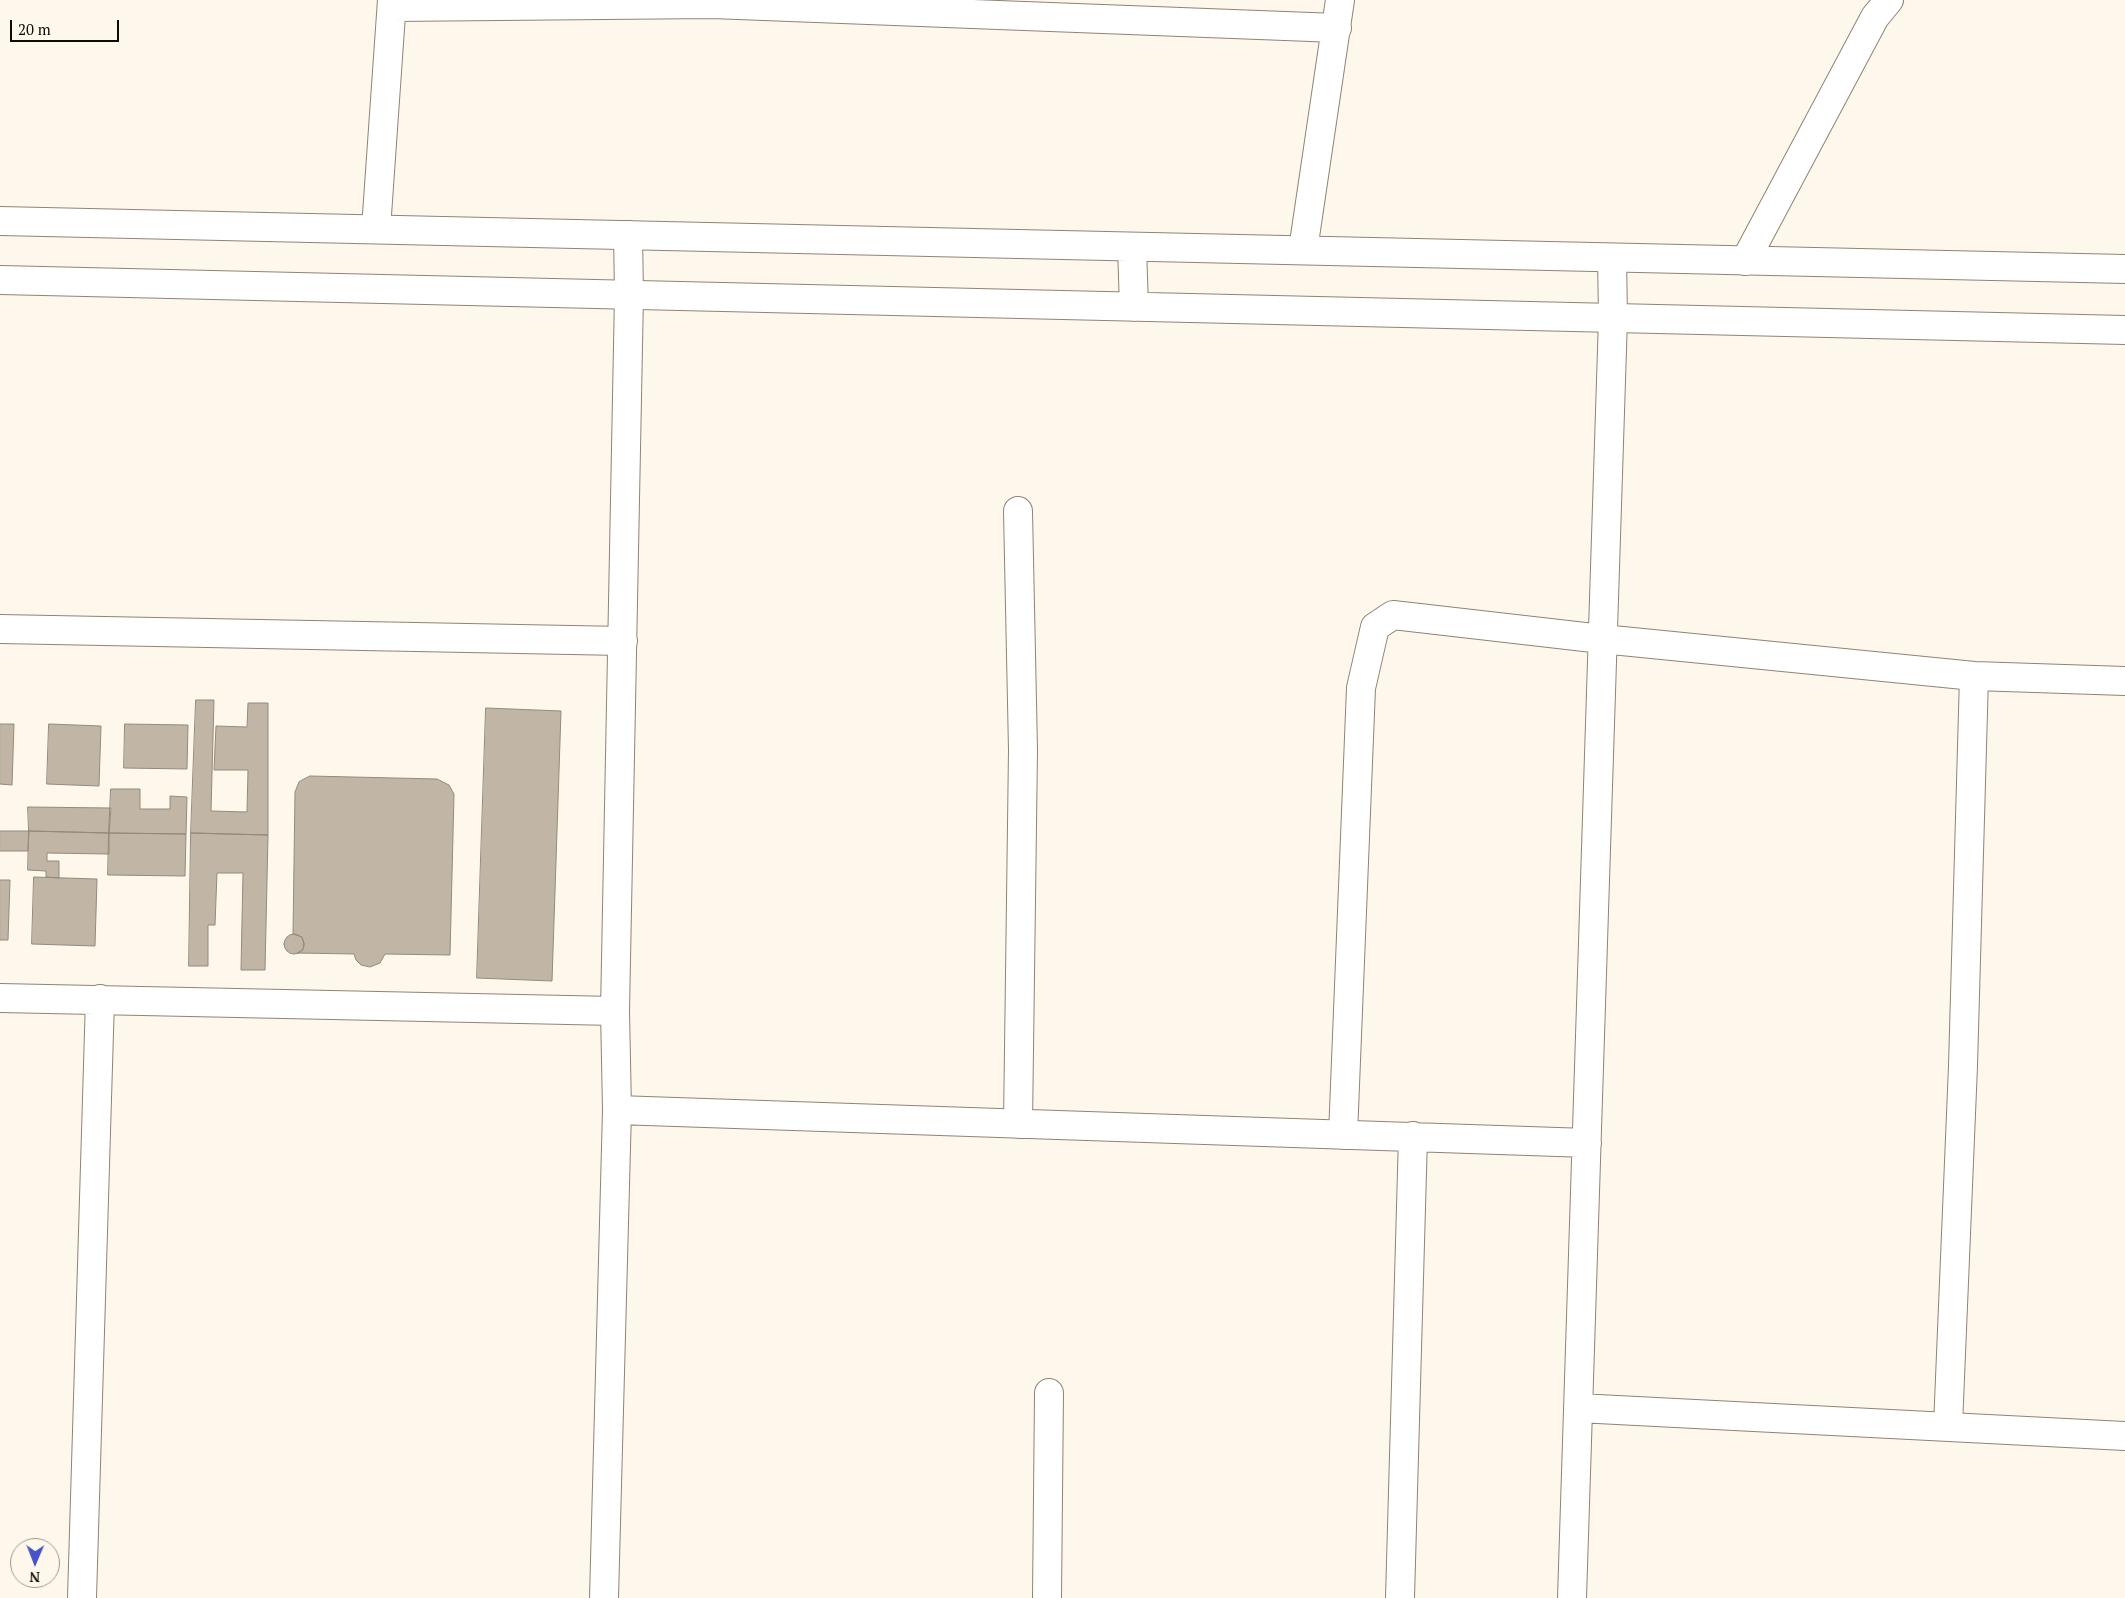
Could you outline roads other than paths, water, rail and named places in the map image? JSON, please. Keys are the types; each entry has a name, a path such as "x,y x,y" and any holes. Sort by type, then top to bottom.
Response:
{"street":[{"path":"1303,250 1340,0"},
{"path":"1745,260 1875,17 1889,0"},
{"path":"376,229 392,4 712,2 1337,28"},
{"path":"0,221 2125,269"},
{"path":"604,1598 617,1110 615,1011 629,295 628,235"},
{"path":"1132,247 1134,307"},
{"path":"1572,1598 1613,318 1612,258"},
{"path":"0,280 2125,330"},
{"path":"1018,511 1023,750 1018,1124"},
{"path":"1343,1135 1361,688 1375,628 1393,615 1602,639 1974,676 2125,681"},
{"path":"0,629 623,641"},
{"path":"1948,1426 1963,1066 1974,676"},
{"path":"0,998 615,1011"},
{"path":"82,1598 100,999"},
{"path":"617,1110 1586,1143"},
{"path":"1400,1598 1413,1136"},
{"path":"1046,1598 1050,1393"},
{"path":"1578,1408 2125,1436"}]}
